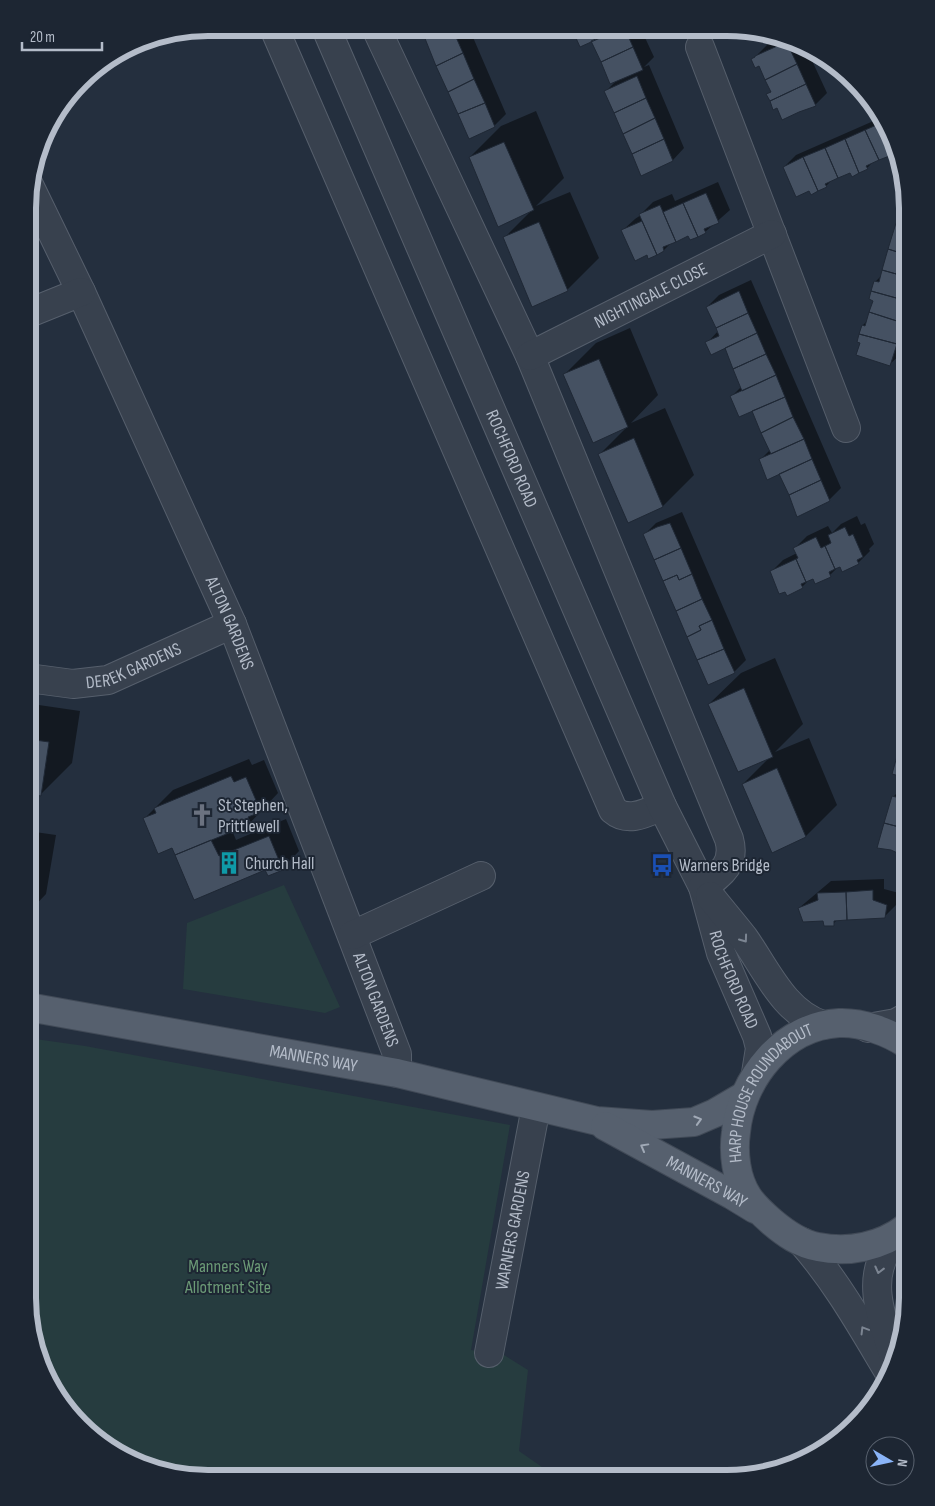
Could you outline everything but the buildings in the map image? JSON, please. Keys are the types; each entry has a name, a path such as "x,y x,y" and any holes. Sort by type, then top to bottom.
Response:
{"main road":[{"name":"MANNERS WAY","path":"36,1008 396,1073 597,1121 652,1125 694,1122 715,1114 750,1084"},
{"name":"HARP HOUSE ROUNDABOUT","path":"898,1039 886,1033 840,1023 823,1025 800,1034 785,1043 750,1084 737,1122 734,1146 739,1177 748,1197 763,1214 782,1230 802,1242 828,1249 859,1248 877,1244 898,1232"},
{"name":"MANNERS WAY","path":"597,1121 763,1214"}],"street":[{"path":"277,36 609,802 613,810 618,814 632,817 662,806"},
{"name":"ROCHFORD ROAD","path":"329,36 662,806 703,886 744,938 768,976 802,1016 823,1025"},
{"path":"380,36 530,356 729,839 732,856 729,863 724,870 703,886"},
{"path":"700,47 846,428"},
{"name":"ALTON GARDENS","path":"37,201 81,292 232,624 353,935 397,1054 396,1073"},
{"name":"NIGHTINGALE CLOSE","path":"530,356 772,234"},
{"path":"36,310 81,292"},
{"name":"DEREK GARDENS","path":"36,679 72,684 108,680 232,624"},
{"path":"353,935 481,876"},
{"name":"ROCHFORD ROAD","path":"703,886 721,954 757,1036 760,1048 750,1084"},
{"path":"868,1028 898,1022"},
{"name":"WARNERS GARDENS","path":"489,1353 536,1107"},
{"path":"891,1348 877,1300 876,1285 882,1259 888,1248 898,1237"},
{"path":"802,1242 836,1285 885,1365"}],"green space":[{"path":"284,885 340,1007 325,1013 183,989 187,923"},
{"name":"Manners Way Allotment Site","path":"36,1039 85,1046 510,1125 471,1350 504,1355 528,1370 519,1451 542,1467 571,1470 209,1470 164,1464 143,1457 122,1447 104,1434 87,1419 59,1384 42,1342 38,1320 36,1297"}],"place":[{"name":"St Stephen, Prittlewell","path":"202,815"},
{"name":"Church Hall","path":"229,863"},
{"name":"Warners Bridge","path":"662,865"}]}
